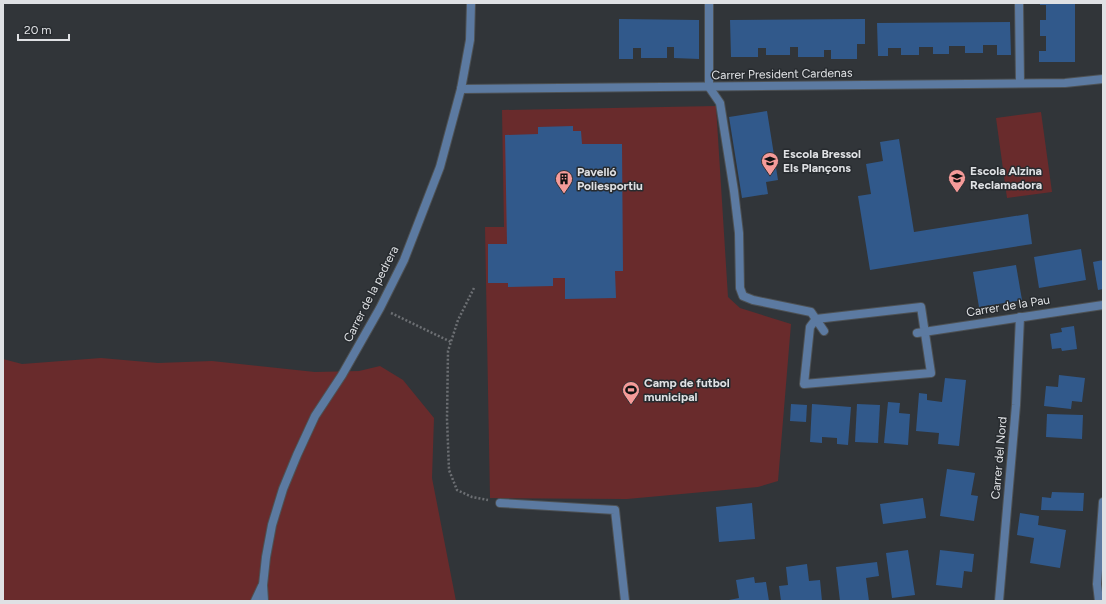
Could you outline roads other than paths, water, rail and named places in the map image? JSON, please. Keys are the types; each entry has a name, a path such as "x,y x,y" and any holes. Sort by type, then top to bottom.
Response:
{"street":[{"name":"Carrer de la pedrera","path":"264,601 263,585 266,557 272,525 283,489 315,416 342,375 372,324 404,260 440,168 461,89 470,40 471,3"},
{"path":"709,3 709,87 720,102 733,183 739,233 740,288 743,296 753,300 811,312 824,330"},
{"path":"1019,3 1020,83"},
{"name":"Carrer President Cardenas","path":"461,89 1065,83 1103,79"},
{"name":"Carrer de la Pau","path":"917,332 1103,305"},
{"path":"921,307 931,373 804,384 810,327 816,319 921,307"},
{"name":"Carrer del Nord","path":"999,601 1016,405 1020,317"},
{"path":"1099,601 1097,584 1103,502"},
{"path":"500,503 615,510 625,601"},
{"name":"Carrer de la pedrera","path":"255,601 263,585"}],"place":[{"name":"Escola Bressol Els Plançons","path":"770,176"},
{"name":"Escola Alzina Reclamadora","path":"957,193"},
{"name":"Pavelló Poliesportiu","path":"564,194"},
{"name":"Camp de futbol municipal","path":"631,405"}]}
